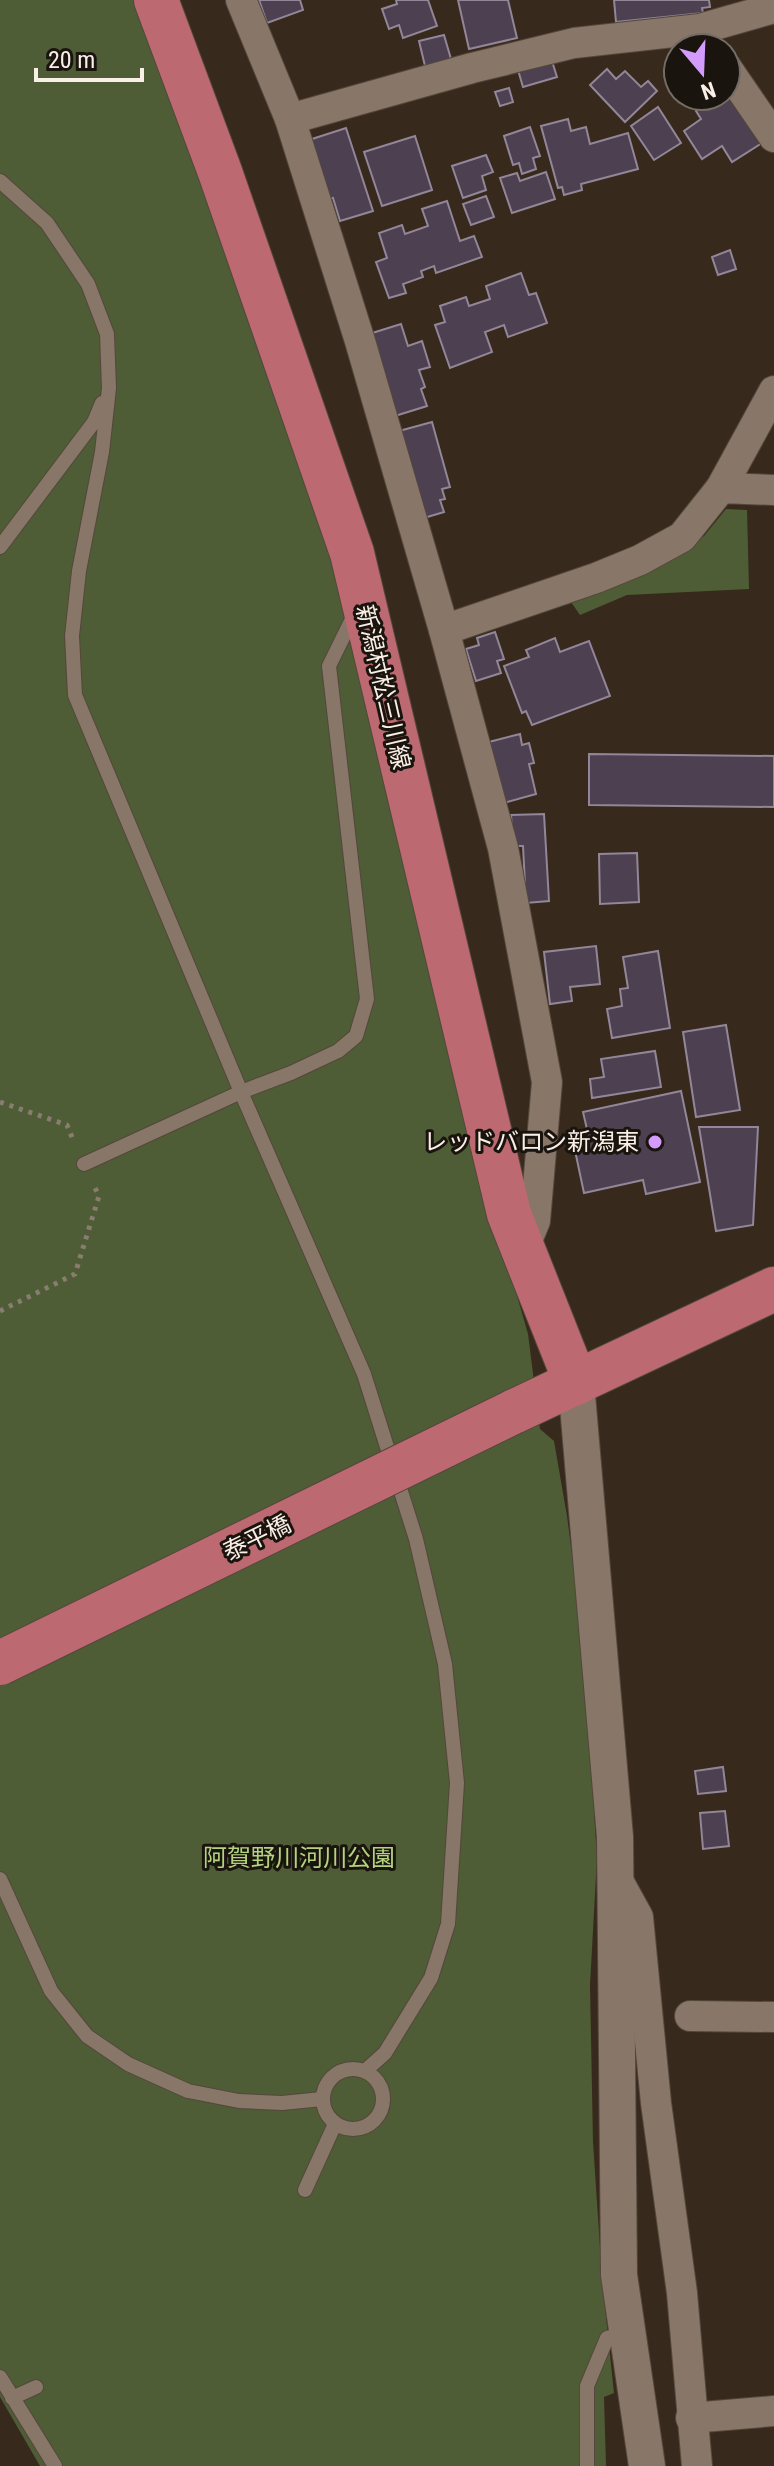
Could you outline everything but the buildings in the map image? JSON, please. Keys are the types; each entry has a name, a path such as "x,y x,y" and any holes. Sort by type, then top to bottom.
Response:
{"main road":[{"name":"新潟村松三川線","path":"156,0 220,172 352,553 505,1198 576,1383"},
{"name":"泰平橋","path":"0,1663 513,1412 774,1289"}],"street":[{"path":"241,0 290,119 360,341 503,848 547,1082 535,1221 523,1250"},
{"path":"721,32 774,8"},
{"path":"290,119 574,43 662,40"},
{"path":"742,90 774,137"},
{"path":"444,630 596,578 640,560 682,537 721,488 774,391"},
{"path":"721,488 774,490"},
{"path":"576,1383 614,1821 619,2275 647,2466"},
{"path":"616,1877 638,1917 656,2103 682,2293 697,2466"},
{"path":"690,2016 774,2017"},
{"path":"691,2418 774,2411"}],"lane":[{"path":"0,181 47,223 88,284 107,334 109,388 102,452 79,571 72,636 75,695 241,1092 364,1374 416,1539 445,1664 457,1783 448,1924 431,1978 385,2053 365,2071"},
{"path":"0,547 94,422 109,388"},
{"path":"84,1164 338,1051 356,1036 367,999 329,666 362,599"},
{"path":"0,1879 51,1991 87,2036 128,2064 188,2091 239,2101 282,2103 322,2099"},
{"path":"355,2069 365,2071 374,2077 383,2095 379,2114 364,2127 354,2129 335,2124 324,2108 324,2089 336,2074 355,2069"},
{"path":"305,2190 335,2124"},
{"path":"587,2466 587,2386 607,2338 628,2333"},
{"path":"0,2377 55,2466"},
{"path":"12,2398 36,2387"}],"path":[{"path":"0,1102 67,1125 99,1196 75,1274 0,1311"}],"green space":[{"name":"阿賀野川河川公園","path":"0,0 140,0 338,573 493,1212 528,1334 540,1429 554,1441 567,1516 590,1749 597,1858 590,1985 593,2142 614,2393 604,2397 606,2466 40,2466 0,2397"},
{"path":"726,509 747,510 749,589 627,595 580,615 571,602 622,584 704,536"}],"place":[{"name":"レッドバロン新潟東","path":"655,1142"}]}
